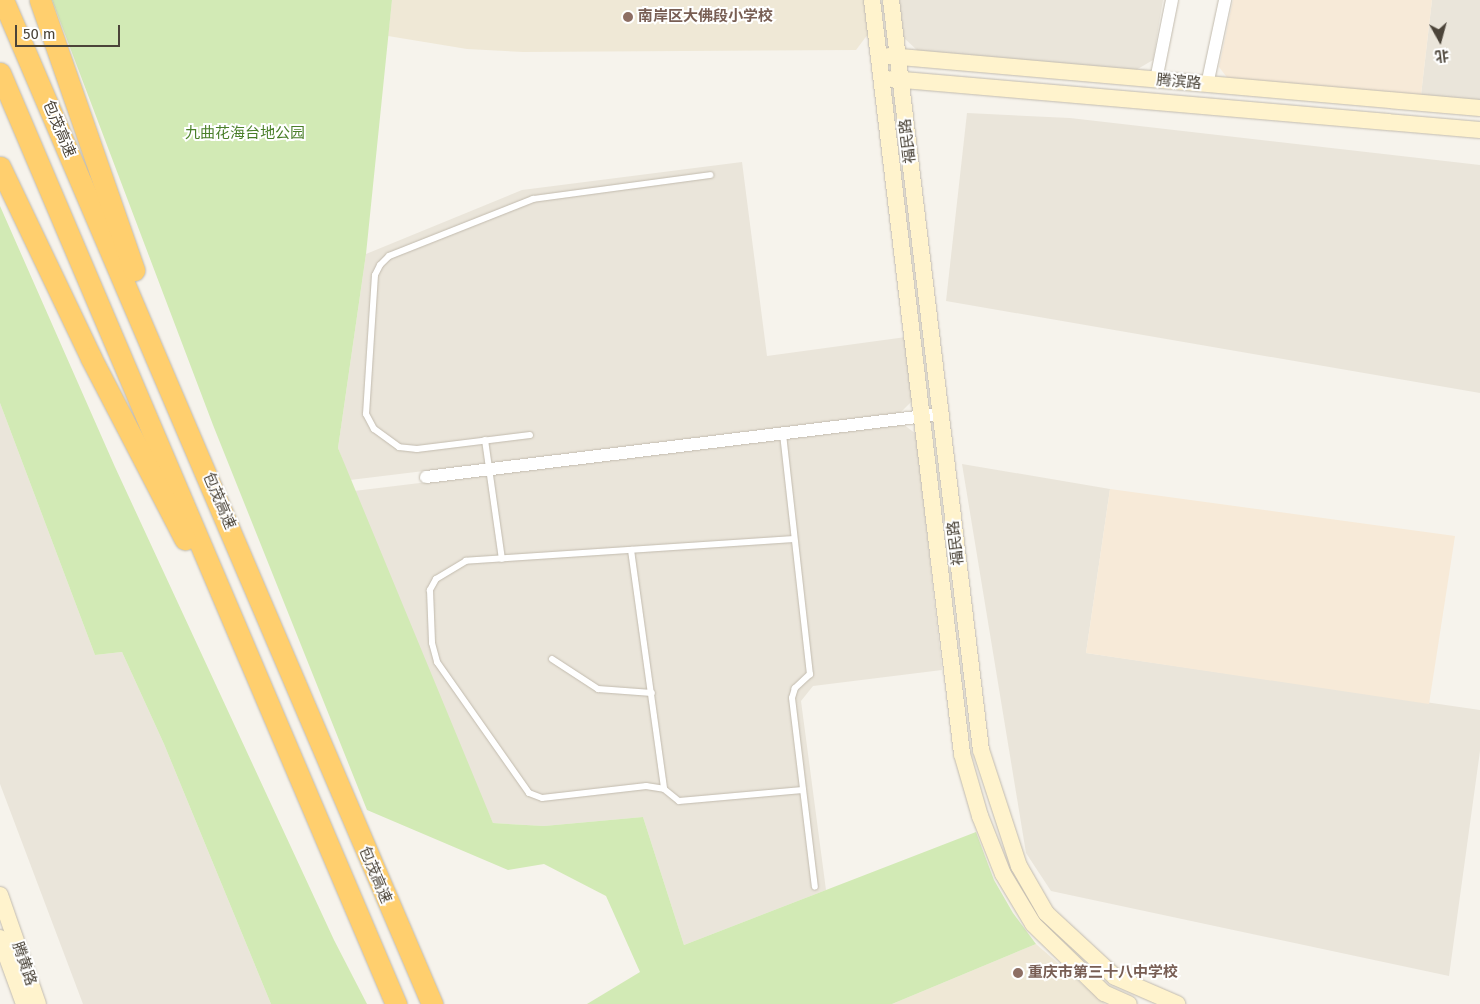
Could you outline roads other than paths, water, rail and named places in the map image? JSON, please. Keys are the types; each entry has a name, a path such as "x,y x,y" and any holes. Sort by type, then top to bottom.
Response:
{"highway":[{"name":"包茂高速","path":"3,0 190,431 412,963 432,1004"},
{"path":"40,0 190,431"},
{"name":"包茂高速","path":"0,73 396,1004"},
{"path":"0,168 91,358 255,671"}],"main road":[{"name":"福民路","path":"872,0 962,754 980,816 1003,874 1033,924 1104,993 1130,1004"},
{"name":"福民路","path":"891,0 981,750 1019,866 1046,913 1115,977 1177,1004"},
{"name":"腾滨路","path":"879,55 1480,108"},
{"name":"腾滨路","path":"882,78 1480,130"},
{"name":"腾黄路","path":"0,895 38,1004"},
{"name":"腾黄路","path":"0,938 24,1004"}],"street":[{"path":"1156,80 1172,0"},
{"path":"1207,84 1224,0"},
{"path":"426,476 941,414"}],"lane":[{"path":"530,434 417,449 399,447 374,429 366,414 375,275 380,265 390,256 533,199 710,175"},
{"path":"783,434 810,674 795,688 792,698 815,887"},
{"path":"486,440 502,559"},
{"path":"794,539 466,560 436,578 430,590 432,643 437,662 529,793 542,798 646,786 664,789 679,801 803,790"},
{"path":"632,550 664,789"},
{"path":"552,659 598,689 652,693"}],"place":[{"name":"南岸区大佛段小学校","path":"628,17"},
{"name":"重庆市第三十八中学校","path":"1018,973"}],"park label":[{"name":"九曲花海台地公园","path":"245,134"}]}
